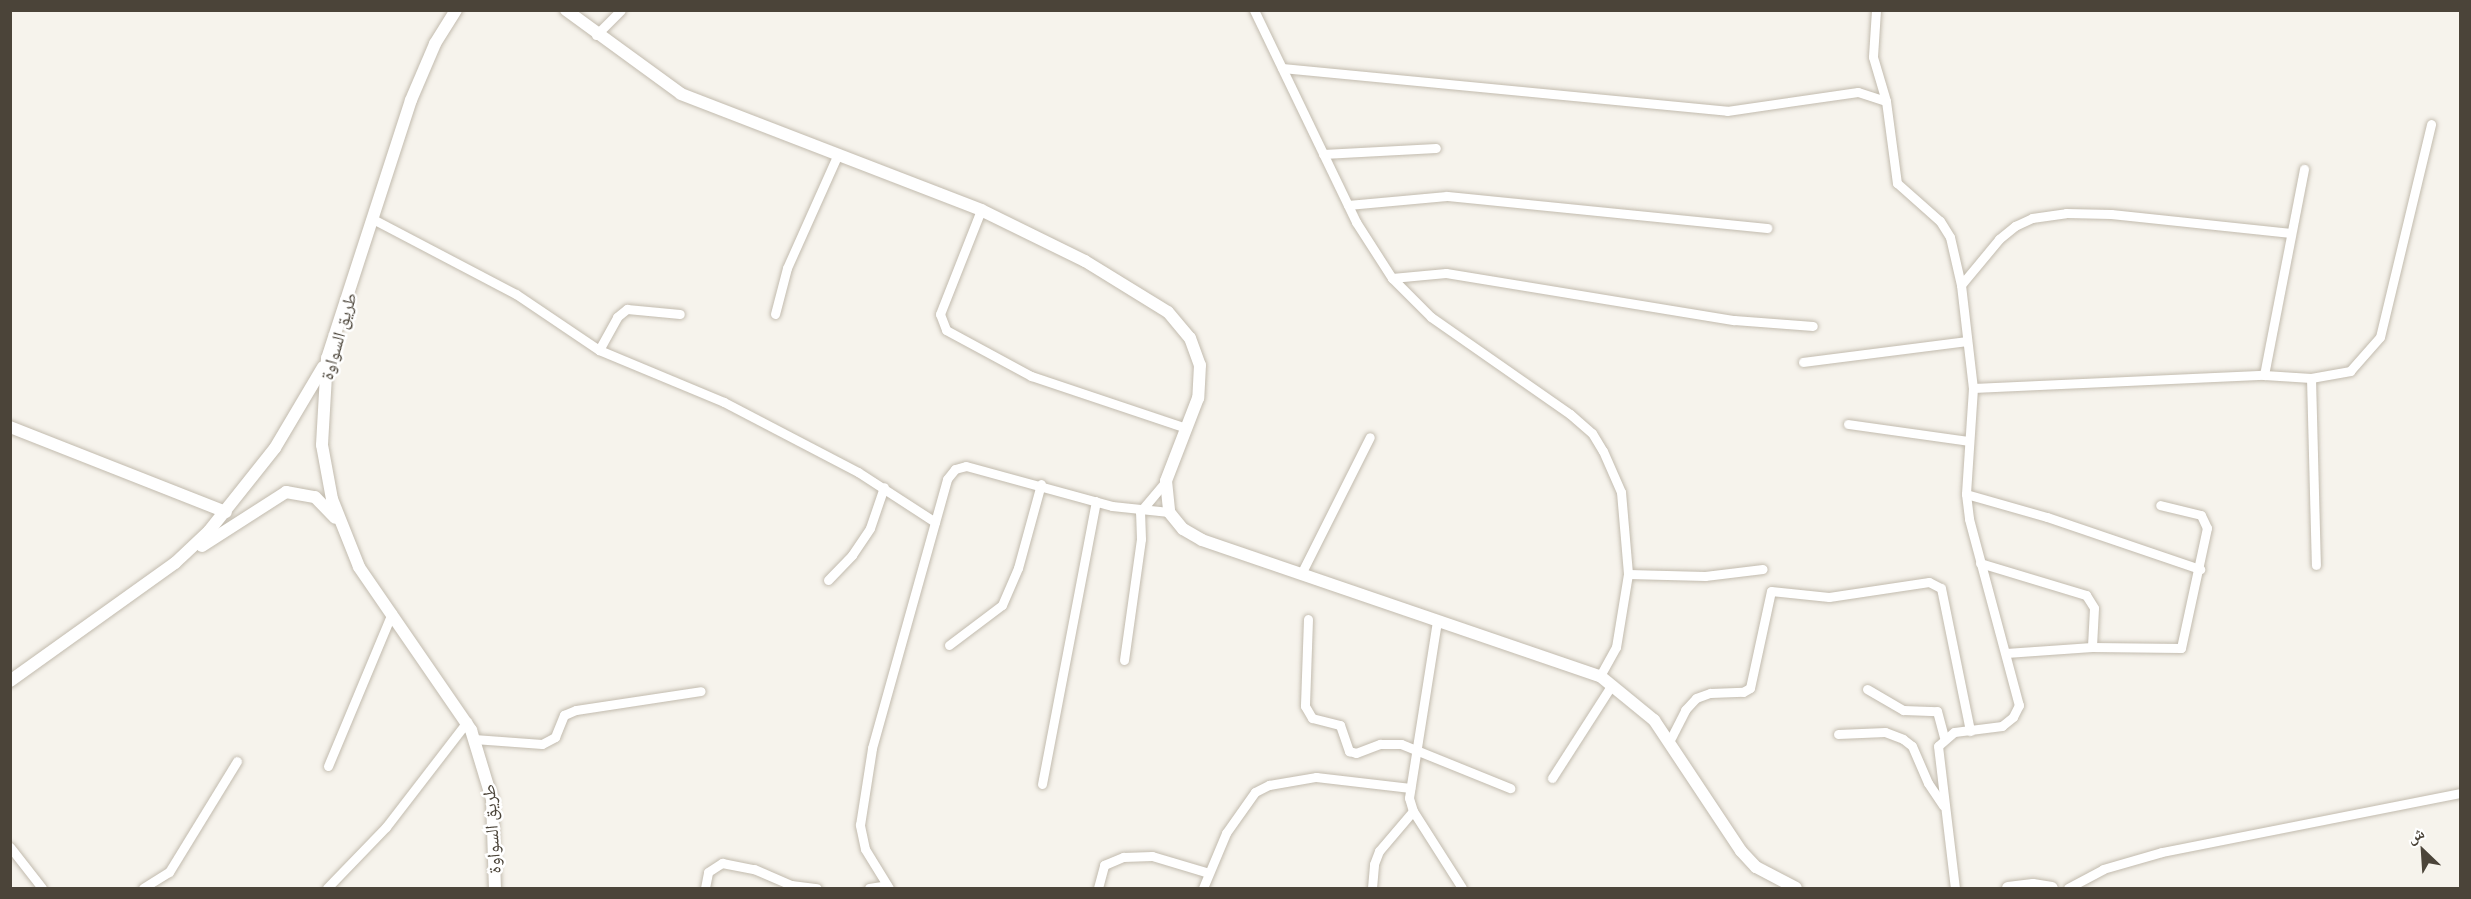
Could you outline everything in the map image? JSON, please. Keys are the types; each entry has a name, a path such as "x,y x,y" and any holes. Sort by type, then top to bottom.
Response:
{"street":[{"name":"طريق السواوة","path":"456,10 435,44 411,100 327,358 322,445 327,478 342,529 359,567 467,722 474,739 492,799 495,888"},
{"path":"566,10 596,35 681,94 981,210 1085,261 1153,301 1179,322 1197,350 1200,366 1198,398 1166,481 1140,512 1141,539 1124,660"},
{"path":"596,35 621,10"},
{"path":"1254,10 1348,205 1392,278 1431,317 1592,433 1621,492 1628,574 1616,647 1600,676"},
{"path":"1876,10 1873,57 1886,101 1897,183 1940,220 1950,237 1961,285 1972,388 1966,494 1980,563 2019,705 2013,717 2002,726 1970,730 1944,737 1938,746 1955,888"},
{"path":"1282,68 1727,111 1858,92 1886,101"},
{"path":"1972,388 2264,375 2311,378 2350,371 2380,337 2431,124"},
{"path":"1323,154 1436,148"},
{"path":"775,314 787,268 838,154"},
{"path":"2264,375 2304,170"},
{"path":"1348,205 1447,196 1767,228"},
{"path":"981,210 940,314 946,330 1031,376 1185,428"},
{"path":"1961,285 1999,238 2015,226 2032,218 2066,213 2111,214 2291,233"},
{"path":"373,219 516,294 599,350 724,402 884,487 935,522"},
{"path":"1392,278 1446,273 1734,320 1813,326"},
{"path":"599,350 617,317 627,309 680,314"},
{"path":"1803,362 1967,341"},
{"path":"175,563 226,512 275,448 327,358"},
{"path":"2311,378 2316,565"},
{"path":"1848,424 1969,441"},
{"path":"10,427 226,512"},
{"path":"1301,574 1370,437"},
{"path":"869,888 888,887 865,849 860,825 872,748 947,479 955,469 979,468 1140,512 1169,512"},
{"path":"1166,481 1169,512 1183,529 1202,540 1600,676 1654,720 1670,740 1741,850 1756,867 1796,888"},
{"path":"949,645 1002,605 1018,568 1041,484"},
{"path":"828,580 852,555 870,528 884,487"},
{"path":"10,681 175,563 286,492 315,497 342,529"},
{"path":"1966,494 2048,517 2200,569"},
{"path":"1042,784 1096,501"},
{"path":"2006,653 2091,647 2181,648 2200,569 2207,528 2201,515 2160,505"},
{"path":"1980,563 2086,595 2094,608 2091,647"},
{"path":"1628,574 1705,576 1763,569"},
{"path":"1670,740 1685,710 1696,698 1710,693 1743,692 1750,688 1771,591 1829,597 1929,582 1941,588 1970,730"},
{"path":"328,765 392,613"},
{"path":"1308,619 1305,706 1312,718 1340,725 1349,751 1356,753 1380,744 1416,749 1510,788"},
{"path":"1437,621 1410,788 1413,811 1462,888"},
{"path":"1552,778 1611,686"},
{"path":"1868,689 1903,710 1937,711 1944,737"},
{"path":"474,739 542,744 555,737 564,715 576,710 702,691"},
{"path":"327,888 386,827 467,722"},
{"path":"1838,734 1885,732 1903,738 1912,746 1929,783 1945,807"},
{"path":"143,888 169,872 237,761"},
{"path":"1203,888 1248,798 1269,785 1317,777 1410,788"},
{"path":"2068,888 2103,869 2162,852 2460,793"},
{"path":"1372,888 1374,864 1379,851 1413,811"},
{"path":"10,847 40,886 29,888"},
{"path":"1098,888 1104,865 1123,857 1152,856 1209,873"},
{"path":"705,888 708,872 722,863 754,869 791,885 817,888"},
{"path":"2008,888 2033,885 2052,888"}]}
